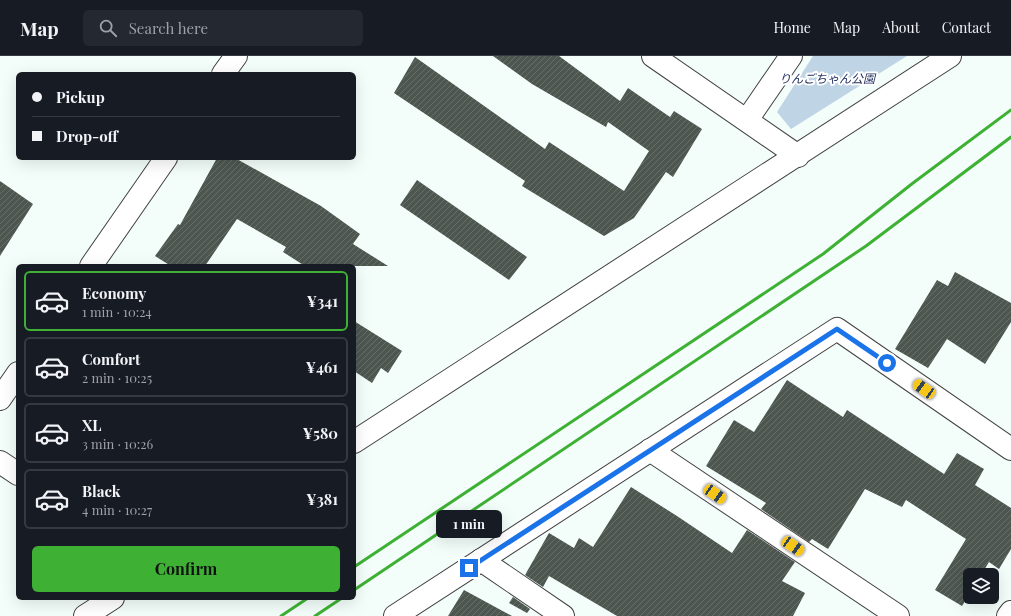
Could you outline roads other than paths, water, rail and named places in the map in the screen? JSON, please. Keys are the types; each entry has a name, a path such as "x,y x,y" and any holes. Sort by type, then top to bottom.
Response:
{"street":[{"path":"224,72 236,56"},
{"path":"653,56 798,156"},
{"path":"746,120 791,56"},
{"path":"356,441 798,156 950,56"},
{"path":"93,264 165,160"},
{"path":"395,616 837,329 1011,448"},
{"path":"0,399 16,376"},
{"path":"650,450 898,616"},
{"path":"0,462 16,473"},
{"path":"481,560 563,616"},
{"path":"85,616 110,600"},
{"path":"1008,616 1011,612"}],"railway":[{"path":"356,566 823,254 913,183 1011,110"},
{"path":"356,589 866,246 1011,137"},
{"path":"281,616 305,600"},
{"path":"315,616 339,600"}],"park label":[{"name":"りんごちゃん公園","path":"827,79"}]}
